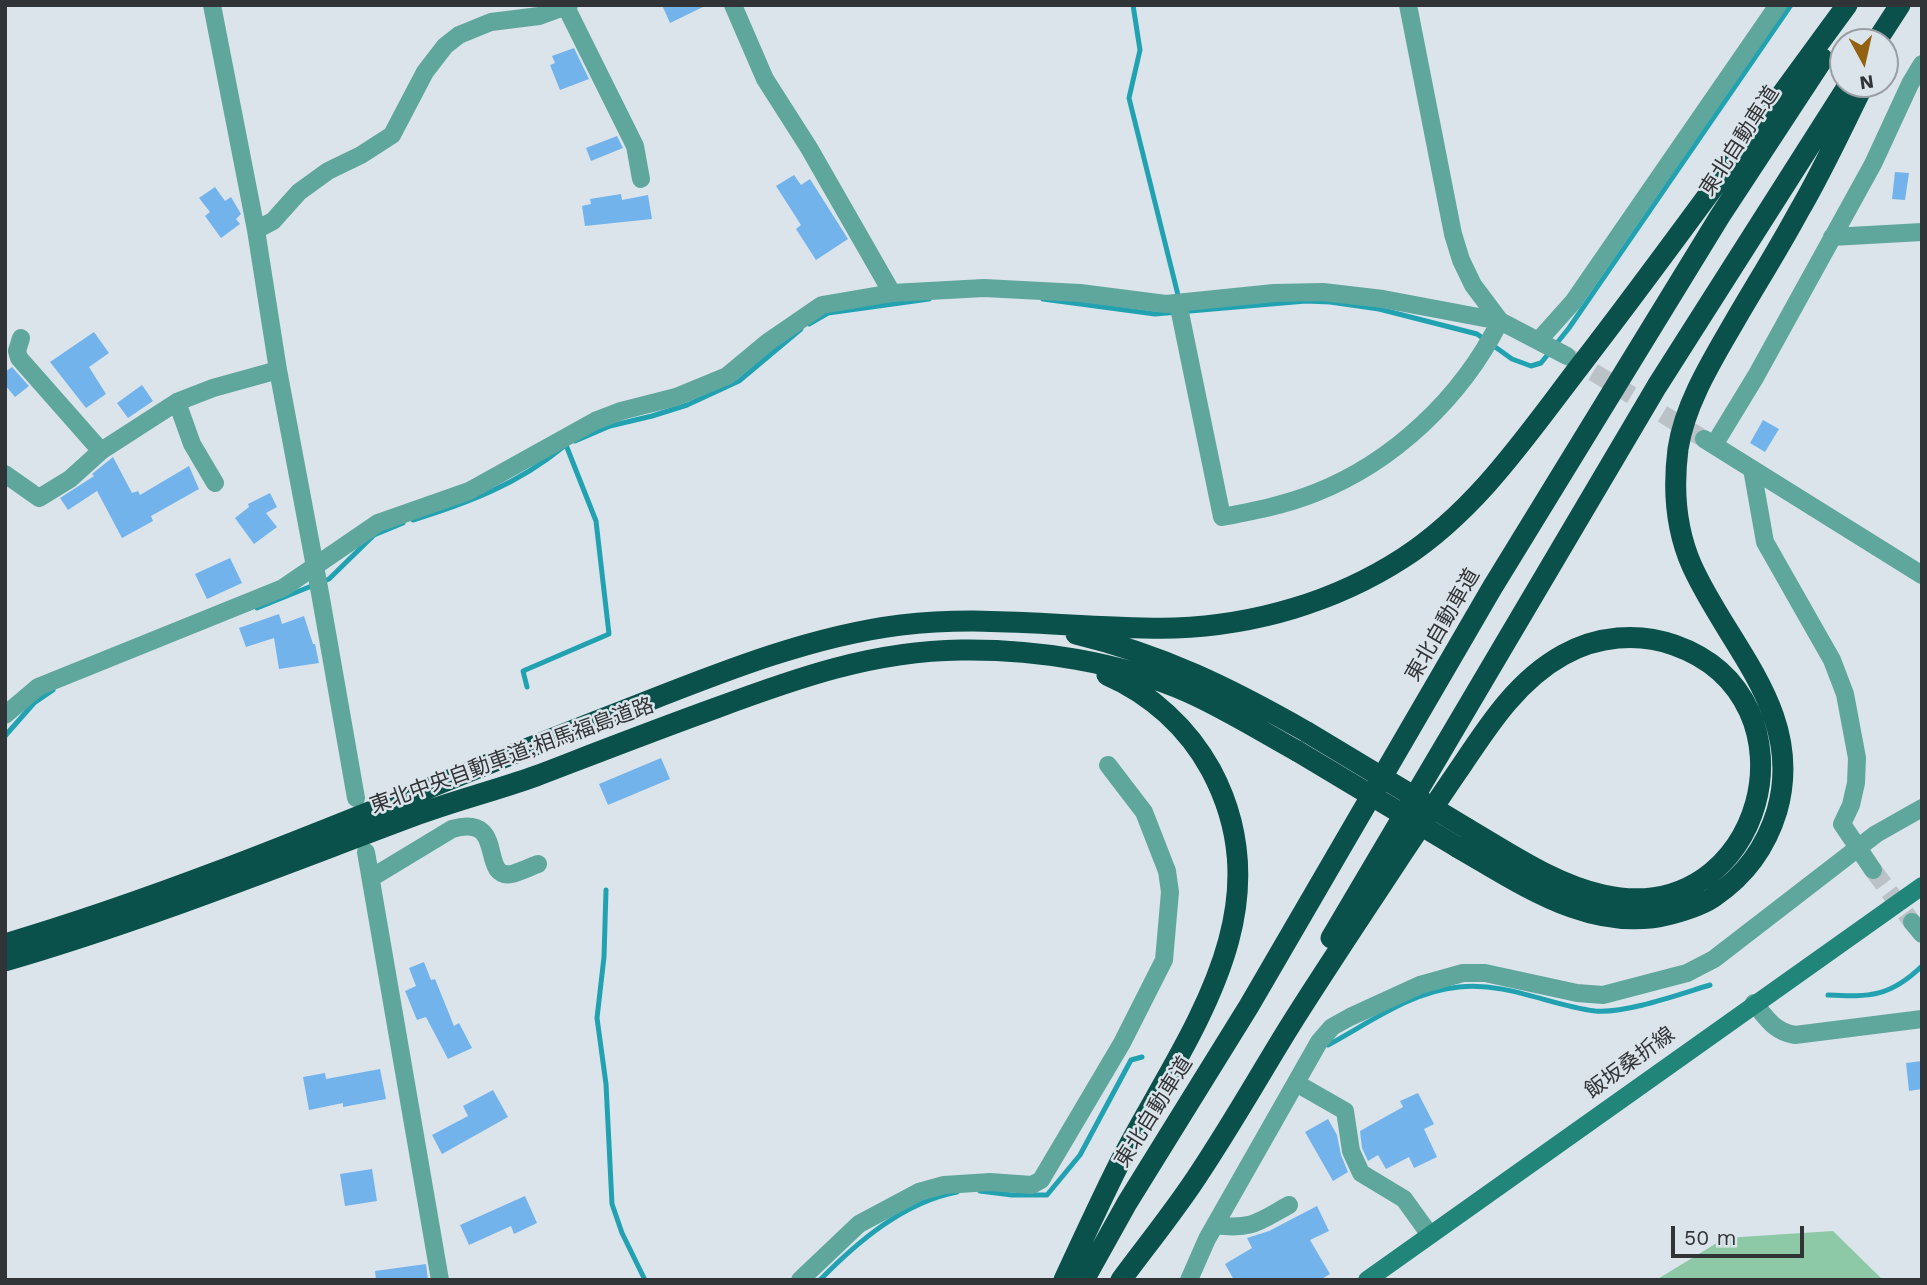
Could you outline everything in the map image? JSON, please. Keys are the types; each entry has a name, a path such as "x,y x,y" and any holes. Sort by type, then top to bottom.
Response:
{"highway":[{"path":"1030,623 1176,628 1254,619 1329,596 1368,578 1404,558 1435,535 1465,509 1494,476 1635,294 1847,5"},
{"name":"東北自動車道","path":"1084,1280 1126,1203 1249,1006 1492,588 1720,216 1860,5"},
{"path":"1886,28 1902,5"},
{"path":"1892,28 1902,5"},
{"path":"1120,1280 1254,1066 1657,386 1840,98"},
{"path":"1030,623 1105,641 1182,667 1251,700 1307,732 1537,893 1568,907 1626,920 1656,918 1712,899 1735,881 1749,865 1772,829 1780,800 1783,770 1781,739 1773,708 1698,576 1682,538 1676,481 1679,447 1689,412 1712,360 1801,208 1857,98"},
{"name":"東北中央自動車道;相馬福島道路","path":"5,944 132,902 793,648 828,638 904,625 982,621 1030,623"},
{"path":"1045,655 1155,679 1221,708 1297,751 1462,838 1580,888 1606,896 1652,897 1680,890 1721,864 1750,825 1757,803 1761,773 1758,743 1750,714 1734,686 1712,665 1687,650 1660,640 1633,637 1602,640 1572,650 1525,682 1503,707 1448,785 1307,999 1191,1185 1120,1280"},
{"name":"東北中央自動車道;相馬福島道路","path":"5,961 188,900 424,812 531,778 806,675 841,665 917,652 971,650 1045,655"},
{"path":"1045,655 1072,662 1120,681 1164,711 1186,733 1204,758 1231,816 1237,846 1239,879 1228,943 1209,998 1189,1040 1119,1163 1064,1280"}],"main road":[{"name":"飯坂桑折線","path":"1367,1280 1922,886"}],"street":[{"path":"212,5 256,230 278,370 356,798"},
{"path":"733,5 765,79 810,148 892,293"},
{"path":"1408,5 1453,234 1473,285 1500,321"},
{"path":"5,715 38,687 282,588 318,579 378,523 469,491 595,421 621,411 676,397 727,376 768,342 822,305 892,293 984,288 1080,293 1166,304 1180,309 1274,293 1323,292 1383,299 1500,321 1553,347 1573,302 1778,5"},
{"path":"256,230 273,221 299,192 328,171 361,155 392,135 425,72 445,46 459,34 491,22 539,16 567,6 635,146 641,179"},
{"path":"1922,64 1910,84 1874,164 1756,376 1709,442 1922,575"},
{"path":"1832,237 1922,232"},
{"path":"1180,309 1222,517 1261,510 1315,493 1380,459 1425,421 1466,378 1500,321"},
{"path":"21,338 17,351 19,358 102,451"},
{"path":"5,474 39,498 70,479 102,451 177,402 213,388 278,370"},
{"path":"177,402 192,444 215,483"},
{"path":"1752,469 1765,542 1832,660 1845,694 1857,758 1856,783 1851,805 1842,824 1873,870"},
{"path":"800,1280 859,1224 919,1192 944,1185 990,1182 1032,1185 1041,1180 1122,1043 1164,960 1170,892 1167,871 1144,812 1108,765"},
{"path":"1189,1280 1215,1225 1319,1042 1332,1027 1440,977 1463,972 1485,973 1577,993 1603,995 1687,973 1714,959 1876,834 1922,808"},
{"path":"370,878 452,828 465,825 477,826 483,831 500,872 509,875 538,864"},
{"path":"366,852 440,1280"},
{"path":"1754,1003 1782,1033 1796,1035 1922,1019"},
{"path":"1296,1083 1345,1111 1351,1151 1361,1173 1404,1199 1430,1235"},
{"path":"1215,1225 1238,1228 1252,1225 1289,1205"}],"green space":[{"path":"1833,1231 1883,1280 1656,1280 1725,1238"}],"building":[{"path":"662,5 707,5 670,23"},
{"path":"574,48 589,79 560,90 550,65 555,63 552,56"},
{"path":"617,136 623,148 591,161 586,148"},
{"path":"1895,172 1909,173 1905,200 1892,199"},
{"path":"794,175 801,185 810,179 848,239 816,260 796,229 801,225 776,186"},
{"path":"215,187 225,201 231,197 241,214 236,219 240,224 221,238 205,216 210,212 199,198"},
{"path":"621,194 622,200 648,195 652,219 585,226 582,206 591,204 590,199"},
{"path":"94,332 109,353 89,367 106,394 86,408 50,362"},
{"path":"12,367 29,386 15,397 5,385 5,372"},
{"path":"142,385 153,401 128,418 117,403"},
{"path":"1763,420 1779,429 1765,452 1750,443"},
{"path":"113,457 132,493 138,491 140,495 189,466 199,489 151,516 153,521 122,538 97,491 68,510 60,498 94,476 92,474"},
{"path":"270,493 277,507 266,513 277,527 254,544 235,518 249,507 248,504"},
{"path":"230,558 242,583 207,599 195,574"},
{"path":"279,614 282,624 304,616 319,663 279,669 274,638 246,647 239,628"},
{"path":"661,758 670,779 608,805 599,784"},
{"path":"424,962 431,980 435,979 454,1026 459,1023 472,1048 448,1059 426,1017 417,1020 405,991 416,986 409,968"},
{"path":"1922,1061 1922,1089 1909,1091 1906,1063"},
{"path":"380,1069 386,1099 343,1107 343,1103 309,1110 303,1077 325,1073 326,1079"},
{"path":"493,1090 508,1117 442,1154 432,1135 468,1116 463,1106"},
{"path":"1418,1093 1434,1124 1424,1129 1437,1157 1414,1168 1409,1157 1386,1169 1378,1155 1368,1161 1362,1148 1360,1131 1403,1107 1400,1101"},
{"path":"1328,1119 1337,1135 1348,1172 1333,1181 1305,1132"},
{"path":"372,1169 377,1201 345,1206 340,1174"},
{"path":"525,1196 537,1223 514,1234 511,1226 469,1245 460,1225"},
{"path":"1317,1206 1329,1231 1310,1240 1330,1274 1320,1280 1234,1280 1225,1264 1252,1248 1247,1238 1269,1231"},
{"path":"426,1264 428,1280 376,1280 375,1271"}],"waterway":[{"path":"1133,5 1140,50 1129,98 1178,295"},
{"path":"1043,299 1155,314 1306,301 1330,302 1379,309 1477,334 1512,359 1531,366 1541,363 1569,328 1791,5"},
{"path":"809,324 828,313 929,299"},
{"path":"575,441 610,426 687,405 739,381 801,329"},
{"path":"527,687 523,671 609,634 596,521 566,445"},
{"path":"413,520 492,491 528,472 563,447"},
{"path":"257,608 329,579 374,535 403,523"},
{"path":"5,736 34,703 53,690"},
{"path":"606,890 604,957 597,1018 606,1084 612,1204 622,1233 645,1280"},
{"path":"1828,995 1879,993 1900,984 1922,966"},
{"path":"1328,1045 1408,1001 1459,987 1494,988 1578,1008 1607,1011 1652,1002 1710,985"},
{"path":"980,1191 1047,1195 1080,1155 1131,1060 1142,1057"},
{"path":"820,1280 866,1238 900,1214 937,1197 957,1192"}],"tunnel":[{"path":"1570,358 1704,439"},
{"path":"1873,870 1912,922"}]}
